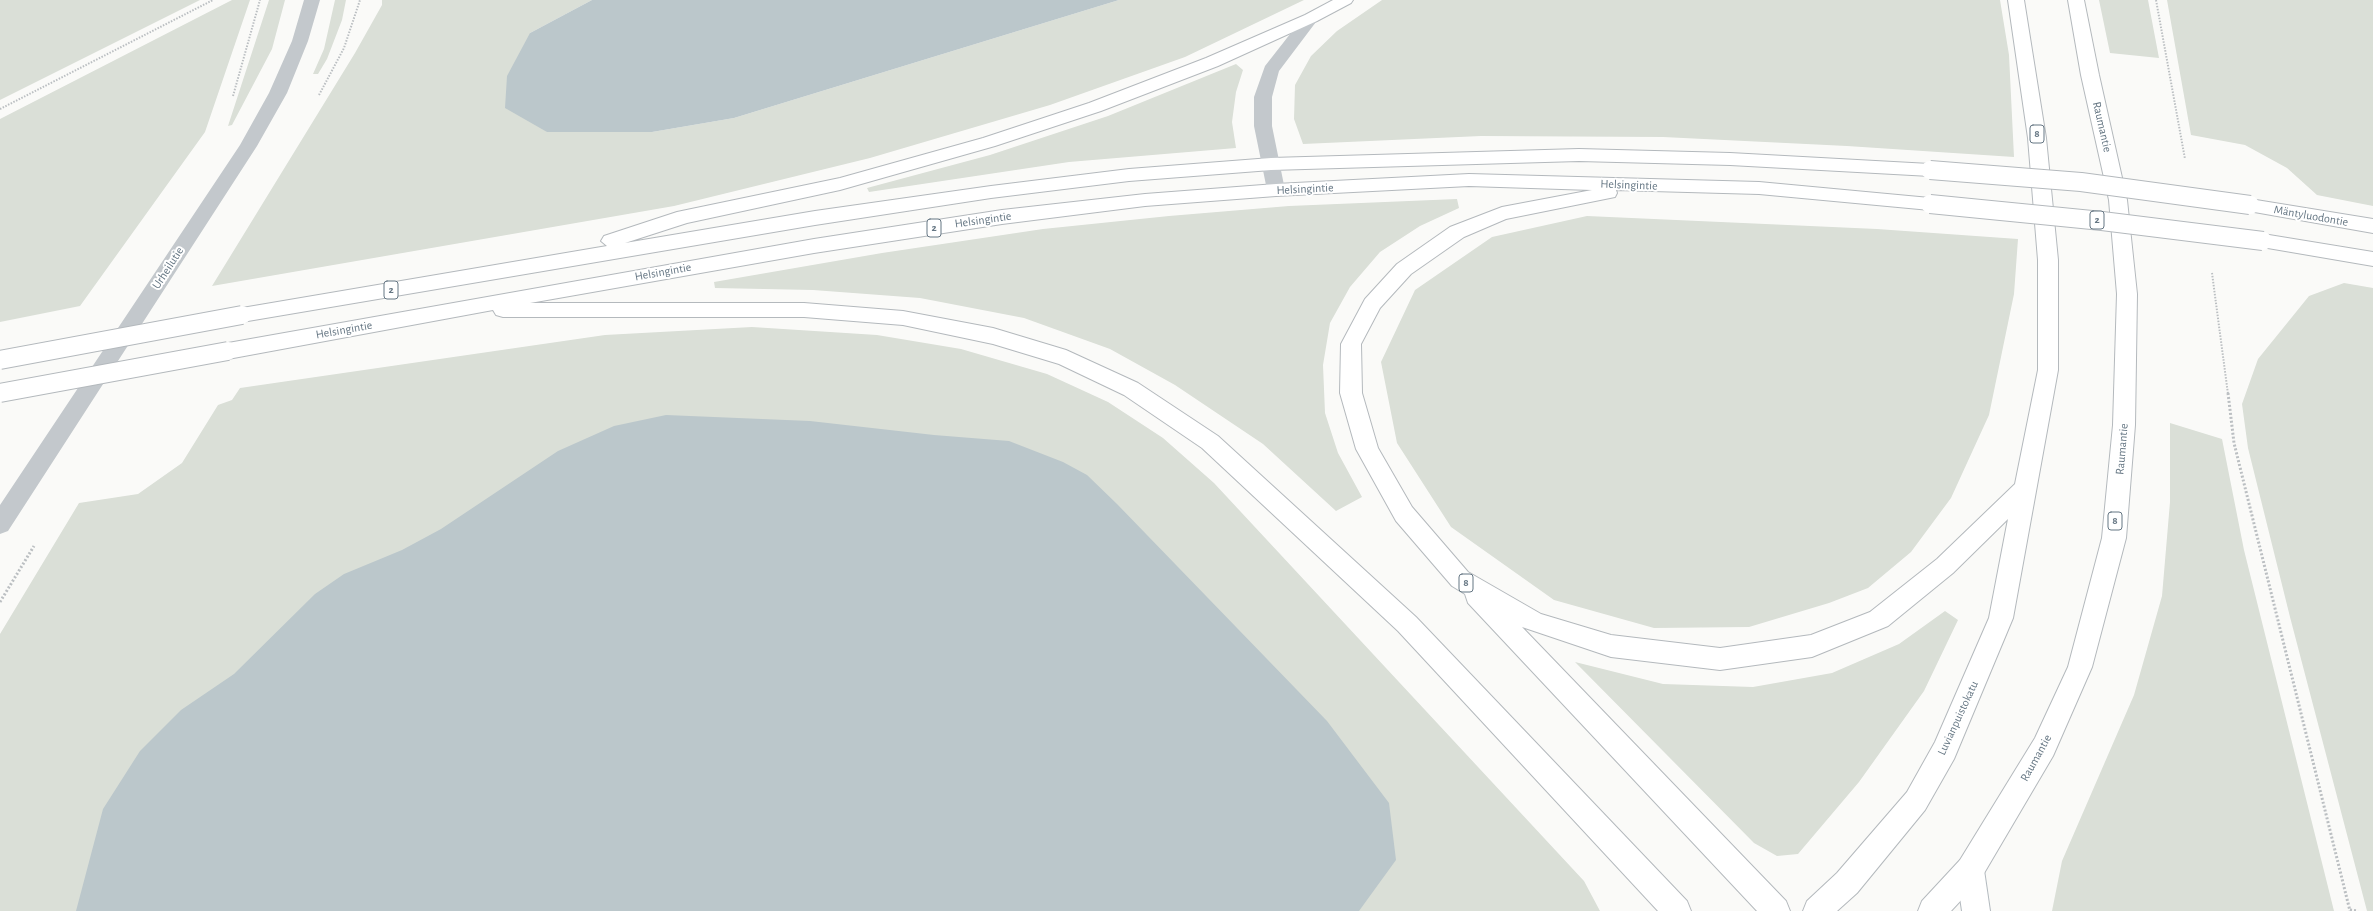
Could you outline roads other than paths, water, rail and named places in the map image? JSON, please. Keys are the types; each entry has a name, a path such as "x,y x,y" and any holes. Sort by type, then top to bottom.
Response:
{"main road":[{"path":"540,264 684,217 840,184 989,142 1095,107 1212,62 1311,18 1345,0"},
{"name":"8","path":"1648,186 1502,213 1457,232 1404,268 1372,304 1351,344 1351,393 1366,449 1404,514 1460,579 1534,622 1611,646 1720,659 1812,646 1879,619 1945,566 2024,489 2048,370 2048,260 2037,138 2016,0"},
{"name":"Raumantie","path":"1970,870 2044,747 2080,667 2114,538 2124,425 2126,294 2118,200 2090,75 2076,0"},
{"name":"Mäntyluodontie","path":"1271,164 1579,154 1730,159 1930,170 2081,182 2250,206 2373,226"},
{"name":"2","path":"0,360 242,315 815,218 991,192 1129,175 1271,164"},
{"name":"Helsingintie","path":"0,393 447,311 806,248 1002,217 1146,200 1276,190 1469,180 1758,188 2102,220 2264,241 2373,259"},
{"path":"447,311 804,310 903,318 992,336 1066,358 1131,389 1210,442 1407,624 1677,911"},
{"name":"Luvianpuistokatu","path":"1817,911 1847,883 1916,801 1944,750 2001,618 2024,489"},
{"path":"1460,579 1776,911"},
{"path":"1970,870 1976,911"},
{"name":"8","path":"1932,911 1970,870"}],"street":[{"name":"Urheilutie","path":"0,524 248,146 278,93 300,41 312,0"},
{"path":"1276,190 1263,126 1263,97 1271,70 1311,18"}]}
